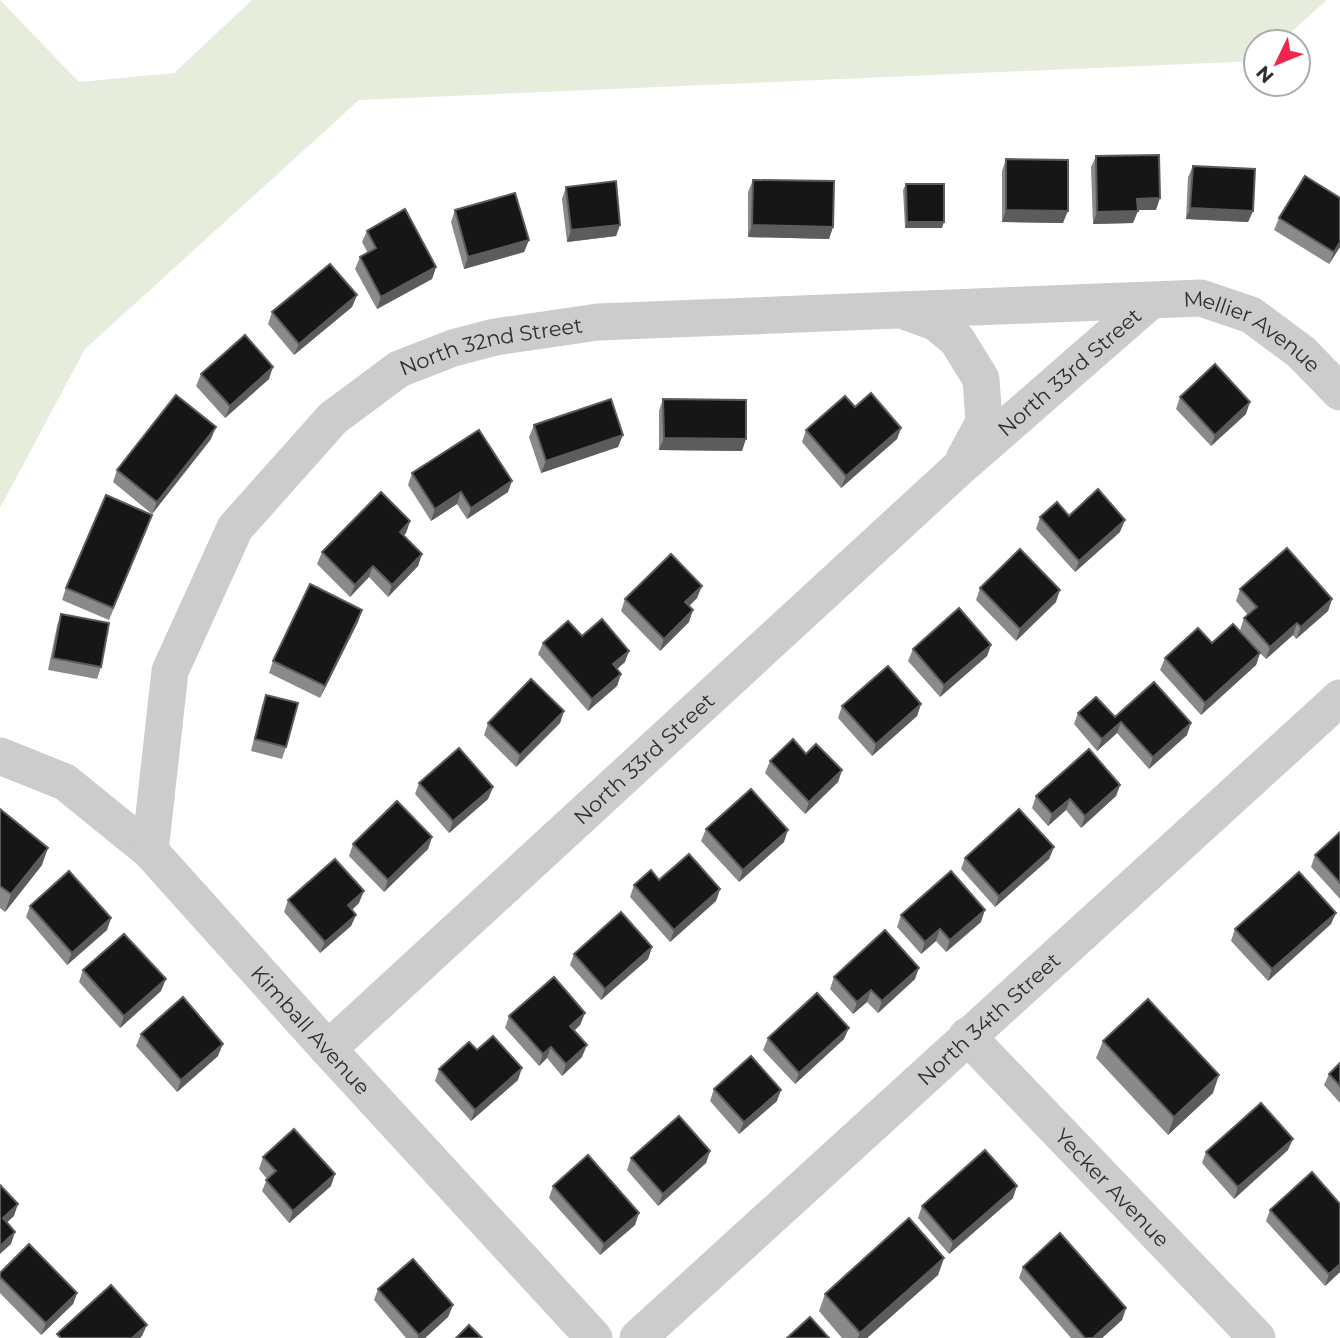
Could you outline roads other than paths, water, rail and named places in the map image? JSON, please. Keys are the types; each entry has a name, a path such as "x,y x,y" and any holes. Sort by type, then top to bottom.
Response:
{"street":[{"name":"Mellier Avenue","path":"1149,302 1201,298 1251,315 1301,352 1340,392"},
{"name":"North 32nd Street","path":"150,851 170,671 235,528 333,418 398,369 453,348 495,337 598,322 898,308 1149,302"},
{"name":"North 33rd Street","path":"328,1049 960,467 1149,302"},
{"name":"North 33rd Street","path":"898,308 935,322 957,341 981,379 984,422 960,467"},
{"name":"North 34th Street","path":"638,1338 967,1036 1338,705"},
{"name":"Kimball Avenue","path":"0,757 65,782 150,851 594,1338"},
{"name":"Yecker Avenue","path":"967,1036 1257,1338"}]}
